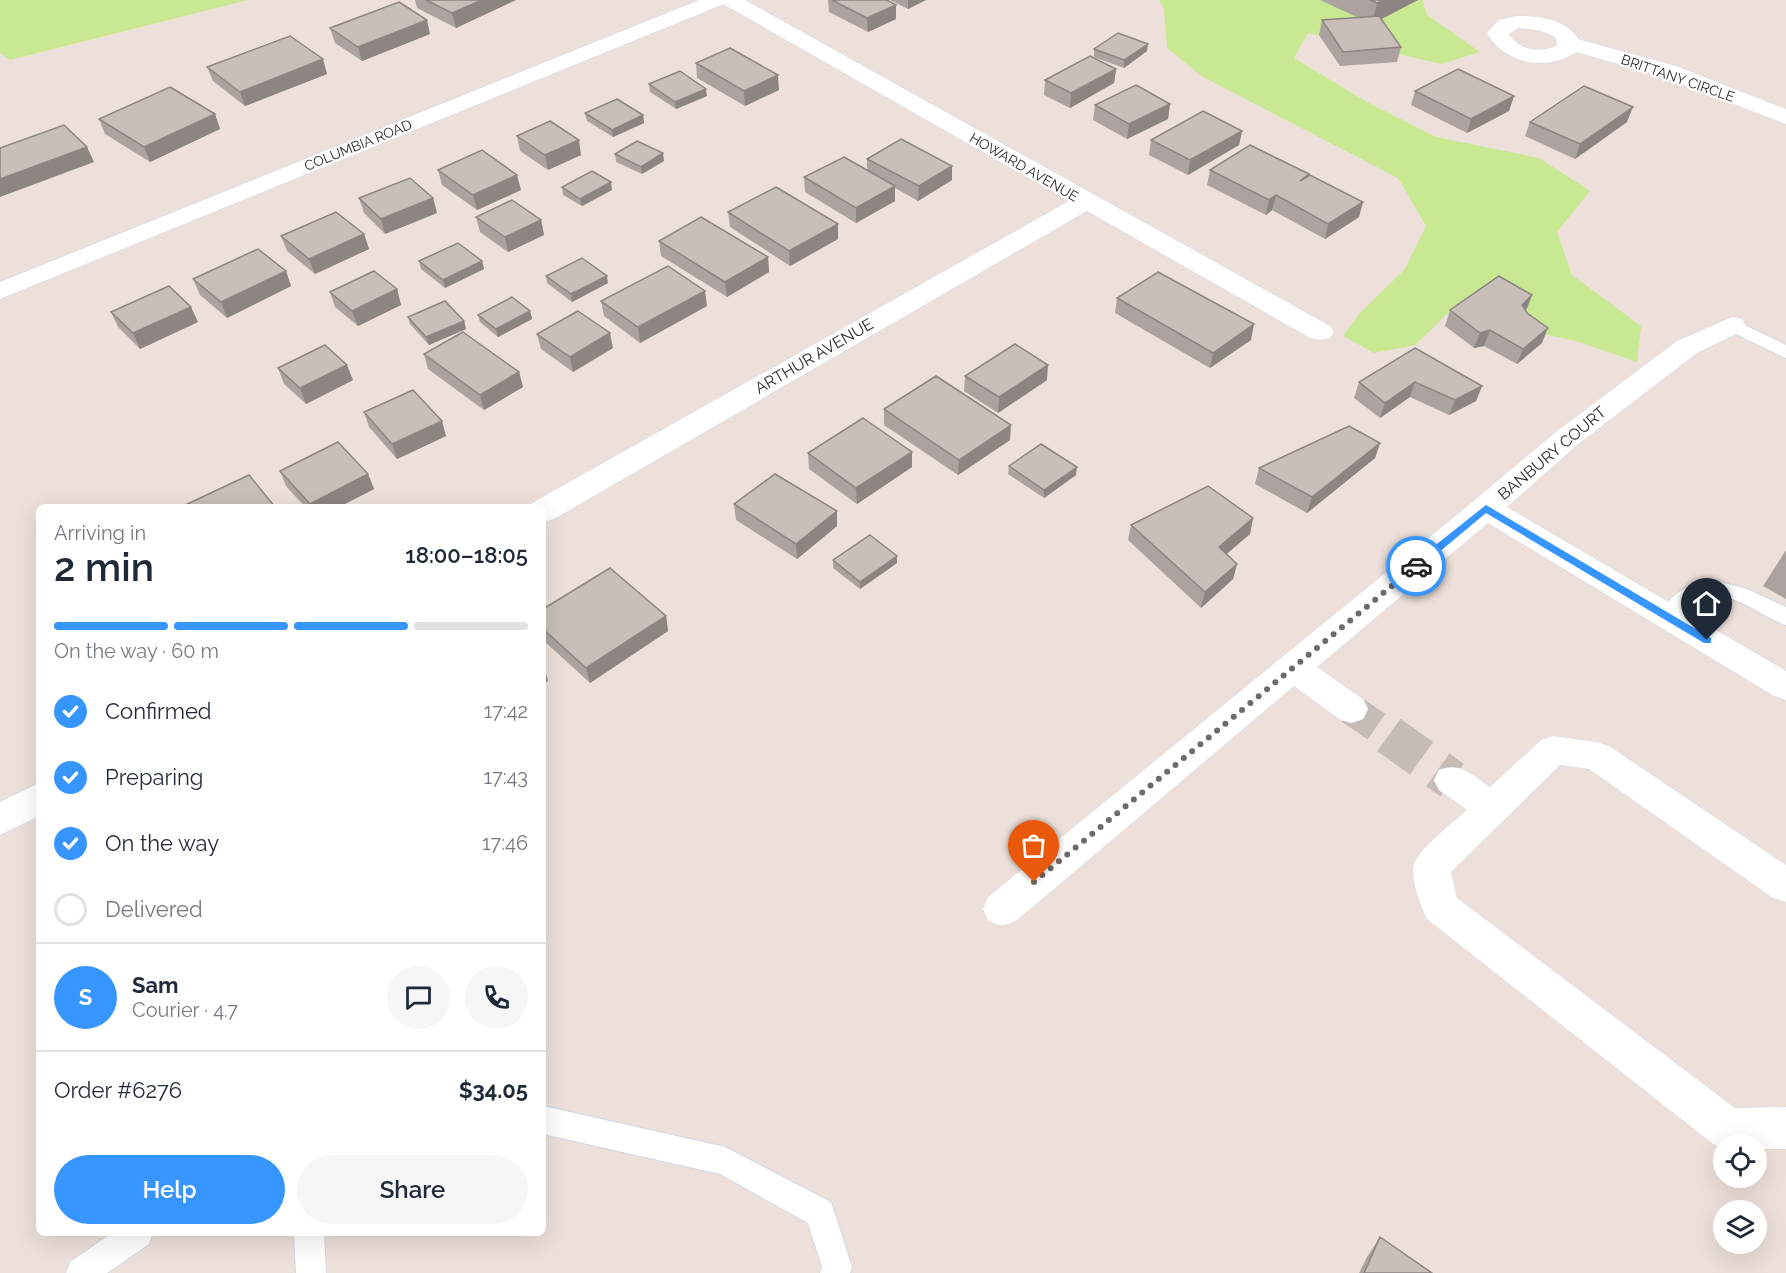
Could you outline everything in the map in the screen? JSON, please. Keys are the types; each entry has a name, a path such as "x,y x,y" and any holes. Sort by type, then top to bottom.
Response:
{"street":[{"name":"COLUMBIA ROAD","path":"0,291 717,0"},
{"name":"HOWARD AVENUE","path":"730,0 1320,332"},
{"name":"BRITTANY CIRCLE","path":"1569,43 1668,71 1786,117"},
{"name":"ARTHUR AVENUE","path":"546,509 1086,202"},
{"name":"BANBURY COURT","path":"1002,909 1486,508 1567,438 1687,347 1732,325"},
{"path":"1486,508 1786,687"},
{"path":"1293,668 1352,709"},
{"path":"1786,886 1598,756 1553,750 1431,867 1440,907 1728,1129 1786,1128"},
{"path":"1452,780 1492,808"},
{"path":"0,820 36,800"}],"lane":[{"name":"BANBURY COURT","path":"1732,325 1786,352"},
{"path":"1668,617 1693,592 1714,588 1753,599 1786,617"},
{"path":"546,1121 724,1161 820,1213 837,1267 835,1273"},
{"path":"81,1273 134,1236"},
{"path":"309,1236 311,1273"}],"green space":[{"path":"0,0 248,0 10,60 0,53"},
{"path":"1159,0 1422,0 1427,15 1480,52 1441,64 1308,33 1294,58 1365,101 1436,137 1539,158 1590,191 1557,232 1572,275 1641,326 1637,362 1576,341 1448,313 1415,345 1374,353 1343,336 1360,313 1405,269 1426,226 1398,178 1203,77 1167,48 1164,9"}],"building":[{"path":"426,0 482,0 452,13"},
{"path":"832,0 887,0 896,5 867,18"},
{"path":"399,2 427,20 358,47 330,28"},
{"path":"1379,16 1401,47 1343,52 1322,20"},
{"path":"1118,33 1148,44 1124,60 1094,49"},
{"path":"290,36 323,59 240,92 207,67"},
{"path":"730,48 778,75 744,91 696,63"},
{"path":"1090,56 1116,69 1071,93 1045,80"},
{"path":"1458,69 1514,96 1471,119 1415,91"},
{"path":"680,71 706,89 675,102 649,84"},
{"path":"1136,85 1170,104 1129,124 1095,105"},
{"path":"1584,86 1633,107 1580,144 1530,122"},
{"path":"170,87 215,114 144,147 99,119"},
{"path":"617,99 643,115 612,130 585,113"},
{"path":"1203,111 1242,131 1190,160 1151,140"},
{"path":"550,121 579,140 545,155 517,136"},
{"path":"64,125 87,147 0,179 0,148"},
{"path":"901,139 952,166 919,186 867,159"},
{"path":"637,141 663,153 641,167 615,154"},
{"path":"1250,145 1309,174 1300,181 1310,175 1363,202 1328,224 1276,195 1269,200 1210,170"},
{"path":"482,150 517,175 473,195 438,170"},
{"path":"844,157 895,186 856,208 804,177"},
{"path":"592,171 611,182 580,199 562,187"},
{"path":"410,178 433,198 381,219 359,198"},
{"path":"776,187 838,224 789,251 728,212"},
{"path":"512,200 541,220 505,237 476,217"},
{"path":"336,212 364,234 309,259 281,236"},
{"path":"701,217 768,257 725,282 659,241"},
{"path":"458,243 482,261 443,280 419,261"},
{"path":"258,249 286,271 221,302 193,279"},
{"path":"582,258 607,276 571,294 546,276"},
{"path":"668,266 705,291 638,327 601,301"},
{"path":"374,271 397,289 352,311 330,292"},
{"path":"1158,272 1254,324 1213,353 1117,298"},
{"path":"1499,276 1532,295 1522,305 1527,313 1548,328 1523,349 1490,330 1480,333 1450,310"},
{"path":"169,286 191,307 133,333 111,312"},
{"path":"512,297 530,311 496,329 478,315"},
{"path":"445,301 464,321 426,337 408,317"},
{"path":"578,311 610,333 570,357 537,334"},
{"path":"463,332 519,372 480,395 424,354"},
{"path":"1015,344 1048,365 999,397 965,376"},
{"path":"325,345 347,365 300,388 278,368"},
{"path":"1415,348 1482,386 1455,400 1415,382 1385,403 1359,382"},
{"path":"936,376 1011,425 959,460 884,409"},
{"path":"413,390 442,421 392,444 364,412"},
{"path":"863,418 912,452 856,488 808,453"},
{"path":"1349,426 1380,443 1312,497 1259,468"},
{"path":"338,442 368,474 310,504 280,471"},
{"path":"1041,444 1077,467 1044,490 1009,466"},
{"path":"775,474 837,511 796,544 734,504"},
{"path":"249,475 273,504 187,504"},
{"path":"1208,486 1253,518 1219,547 1237,564 1205,592 1131,525"},
{"path":"870,535 897,556 860,582 833,560"},
{"path":"610,568 666,616 586,668 546,632 546,607"},
{"path":"1380,1237 1432,1273 1364,1273"}],"tunnel":[{"path":"1351,709 1391,737"},
{"path":"1389,735 1452,780"}],"way so far":[{"path":"1034,882 1416,566"}],"route":[{"path":"1416,566 1486,508 1707,640"}]}
